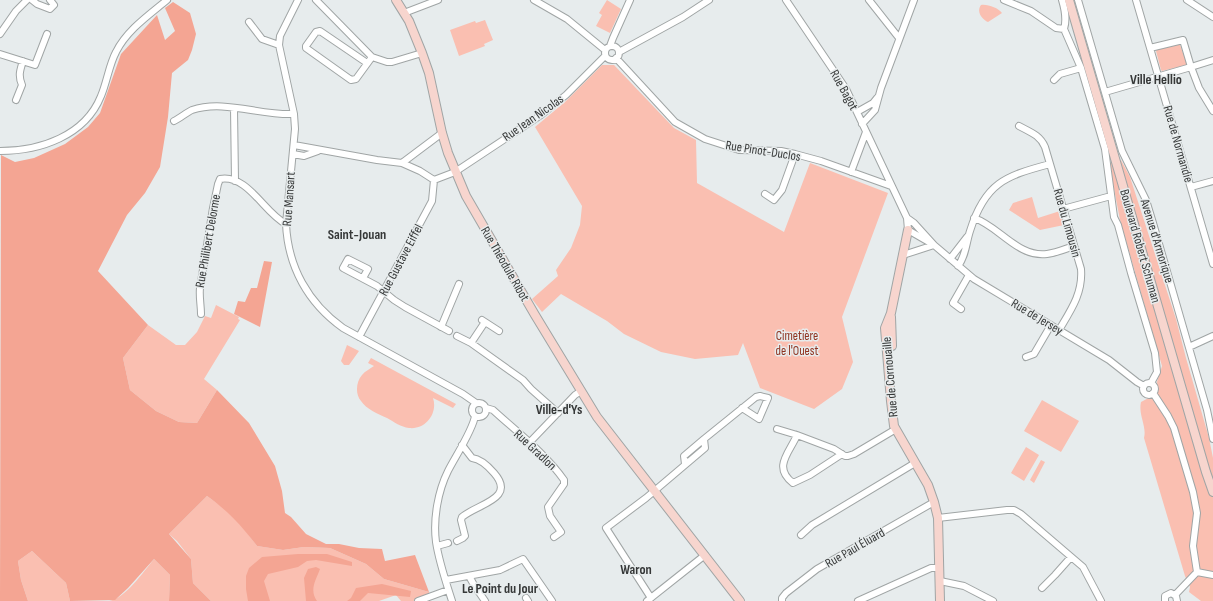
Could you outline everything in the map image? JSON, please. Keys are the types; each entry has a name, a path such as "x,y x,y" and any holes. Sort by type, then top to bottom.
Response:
{"main road":[{"name":"Rue Théodule Ribot","path":"396,0 412,29 422,53 429,73 442,133 455,172 466,196 580,391 601,422 740,601"},
{"name":"Boulevard Robert Schuman","path":"1069,0 1213,492"},
{"name":"Rue de Cornouaille","path":"908,230 891,313 886,328 891,401 894,426 928,485 938,518 940,601"},
{"name":"Rue de Cornouaille","path":"891,313 892,355 896,400 902,440"}],"street":[{"path":"0,34 16,11 27,0"},
{"path":"32,0 50,10 54,5 50,0"},
{"path":"0,151 21,150 43,145 58,140 74,129 94,109 101,96 116,52 129,33 142,20 167,0"},
{"name":"Rue Mansart","path":"298,0 280,36 279,45 294,114 294,145 286,224 287,238 295,268 309,294 322,310 334,321 359,337 463,394 476,404"},
{"path":"316,0 372,57 387,62 392,62 422,53"},
{"path":"404,13 438,0"},
{"path":"534,0 567,20 607,51 610,60 709,0"},
{"path":"607,51 630,0"},
{"name":"Rue Bagot","path":"786,0 842,82 891,186"},
{"path":"869,0 899,38"},
{"path":"862,124 875,110 899,38 914,0"},
{"path":"1004,0 1031,11 1056,28 1064,29"},
{"path":"1062,0 1066,24 1064,29 1082,68 1105,149 1114,217 1118,225 1138,299 1155,353 1157,372 1151,383 1144,386 1143,390 1144,393 1150,395 1153,393"},
{"name":"Avenue d'Armorique","path":"1078,0 1122,151 1146,200 1210,409 1213,439"},
{"name":"Rue de Normandie","path":"1136,0 1211,252 1213,264"},
{"path":"1187,0 1213,17"},
{"path":"249,22 262,39 279,45"},
{"path":"367,63 320,31 316,32 306,47 351,80 356,79 372,57"},
{"path":"0,54 36,65 47,34"},
{"path":"1150,48 1182,40 1202,93 1213,110"},
{"name":"Rue Pinot-Duclos","path":"607,51 617,48 618,55 675,122 710,141 739,150 781,151 795,154 821,161 891,186"},
{"name":"Rue Jean Nicolas","path":"434,180 455,172 546,111 566,95 607,51"},
{"path":"1104,92 1213,60"},
{"path":"16,100 22,85 19,80 19,74 23,61"},
{"path":"1054,80 1060,74 1082,68"},
{"path":"857,112 873,103 879,96"},
{"path":"174,121 192,110 207,107 234,108 283,115 294,114"},
{"path":"234,108 235,181"},
{"name":"Rue du Limousin","path":"1019,126 1042,140 1081,269 1081,284 1076,301 1059,330"},
{"path":"851,172 866,132"},
{"path":"402,163 442,133"},
{"path":"294,145 402,163 420,171 434,180"},
{"path":"293,154 304,156 313,152 324,151"},
{"path":"765,194 774,200 782,190 795,154"},
{"path":"958,266 966,248 974,218 989,194 1002,181 1022,172 1050,164"},
{"name":"Rue Philibert Delorme","path":"201,314 199,297 200,288 220,179 227,178 235,181 256,196 278,220 286,224"},
{"name":"Rue Gustave Eiffel","path":"359,337 432,202 434,180"},
{"path":"1191,187 1213,181"},
{"name":"Rue de Jersey","path":"891,186 907,218 908,230 934,245"},
{"path":"1064,209 1111,196"},
{"name":"Rue de Jersey","path":"907,218 914,223 934,245 969,275 1109,360 1144,386"},
{"path":"974,218 982,220 1026,251 1047,254 1074,246"},
{"path":"950,259 968,236"},
{"path":"903,255 934,245"},
{"path":"961,309 954,303 969,275"},
{"path":"363,278 394,300 449,331"},
{"path":"441,327 459,284"},
{"path":"471,343 483,321 499,331"},
{"path":"1026,357 1034,354 1051,325"},
{"path":"458,336 471,343 523,380 558,413"},
{"path":"1190,347 1213,336"},
{"path":"1151,383 1155,388 1153,393 1174,428 1193,492 1197,513 1193,546 1197,572 1176,598 1168,594 1165,596 1164,601"},
{"path":"530,443 580,391"},
{"path":"452,601 437,546 435,522 445,476 472,426 475,416 472,409 476,404 481,403 486,408 485,415 480,418 475,416"},
{"name":"Rue Gradlon","path":"486,408 492,410 530,443 556,468 564,480 564,484 548,507 550,516 561,532 554,537"},
{"path":"705,555 649,599 606,528 646,498 705,448 704,439 742,408"},
{"path":"777,429 834,449 848,456 896,430"},
{"path":"797,435 782,463 783,469 790,481 793,483 810,475 842,454"},
{"path":"457,541 465,536 462,517 498,496 502,488 500,480 490,469 478,459 472,458 462,445"},
{"path":"801,535 812,525 915,463"},
{"name":"Rue Paul Éluard","path":"782,601 782,598 786,593 817,569 934,502"},
{"path":"938,518 1014,510 1021,514 1083,567 1101,601"},
{"path":"437,546 448,543"},
{"path":"1042,588 1071,557"},
{"path":"446,580 500,570 523,558 552,601"},
{"path":"858,601 931,568 939,568"},
{"path":"1197,572 1213,574"},
{"path":"469,576 484,601"},
{"path":"940,581 953,582 964,586 993,601"},
{"path":"418,601 448,590"}],"green space":[{"path":"607,0 621,9 610,33 596,26 602,15 599,13"},
{"path":"981,5 993,7 1002,13 988,22 979,13"},
{"path":"485,20 493,40 484,44 485,46 459,56 450,30 475,21 476,23"},
{"path":"1178,44 1180,45 1186,65 1162,71 1156,51 1157,49"},
{"name":"Cimetière de l'Ouest","path":"602,65 614,65 674,128 696,140 697,183 784,232 810,163 888,193 842,317 853,362 842,389 814,409 760,388 743,343 738,355 695,359 661,352 624,334 607,321 561,294 542,312 532,299 558,276 556,270 571,248 580,225 582,206 535,127 565,102"},
{"path":"1121,160 1130,177 1176,319 1209,438 1213,458 1213,601 1201,601 1189,592 1190,587 1185,576 1144,438 1145,434 1140,407 1141,402 1158,393 1157,382 1162,366 1120,220 1109,163"},
{"path":"1032,197 1038,218 1060,211 1064,225 1040,230 1009,210 1013,203"},
{"path":"216,305 239,317 238,319 240,320 204,379 217,390 197,423 179,422 156,411 130,390 123,358 148,325 176,345 185,345 197,332 205,316 211,318"},
{"path":"347,345 359,351 349,365 344,365 341,361"},
{"path":"371,358 456,404 453,408 433,398 434,409 432,415 425,423 415,428 403,427 376,413 363,404 357,392 357,384 360,378 365,372 374,366 368,363"},
{"path":"1042,400 1079,421 1061,452 1024,431"},
{"path":"1026,447 1039,455 1024,481 1011,473"},
{"path":"1041,460 1045,462 1034,483 1030,480"},
{"path":"207,496 225,509 239,522 257,546 283,550 304,547 330,548 366,564 384,579 429,592 430,595 413,601 401,601 396,595 379,601 211,601 193,583 191,559 177,541 169,534"},
{"path":"32,551 66,583 70,601 28,601 21,580 18,561"},
{"path":"154,559 170,575 169,601 109,601 115,599 128,590"}],"shaded area":[{"path":"173,2 190,13 196,34 188,60 172,73 168,117 160,167 145,193 127,215 98,271 148,325 123,358 130,390 156,411 179,422 197,423 217,390 249,423 275,466 282,491 285,513 291,517 306,534 326,544 382,549 385,561 415,555 429,592 384,579 366,564 330,548 304,547 283,550 257,546 234,519 207,496 169,534 191,559 193,583 211,601 169,601 170,575 154,559 115,600 70,601 66,583 32,551 18,561 21,580 28,601 0,601 1,155 15,162 34,158 65,144 88,127 100,113 121,54 157,15 165,40 175,31 165,8"},
{"path":"264,261 272,262 260,327 234,314 238,301 245,302 251,288 257,288"},
{"path":"298,554 327,554 352,562 352,566 316,560 307,561 298,567 268,574 264,581 270,601 248,601 246,576 249,568 262,557"},
{"path":"316,567 320,569 313,589 317,601 306,601 304,578 308,569"},
{"path":"382,584 411,591 410,597 368,593 360,601 347,601 351,598 356,588"}],"district":[{"name":"Ville Hellio","path":"1156,79"},
{"name":"Saint-Jouan","path":"357,234"},
{"name":"Ville-d'Ys","path":"559,409"},
{"name":"Waron","path":"636,569"},
{"name":"Le Point du Jour","path":"500,588"}]}
